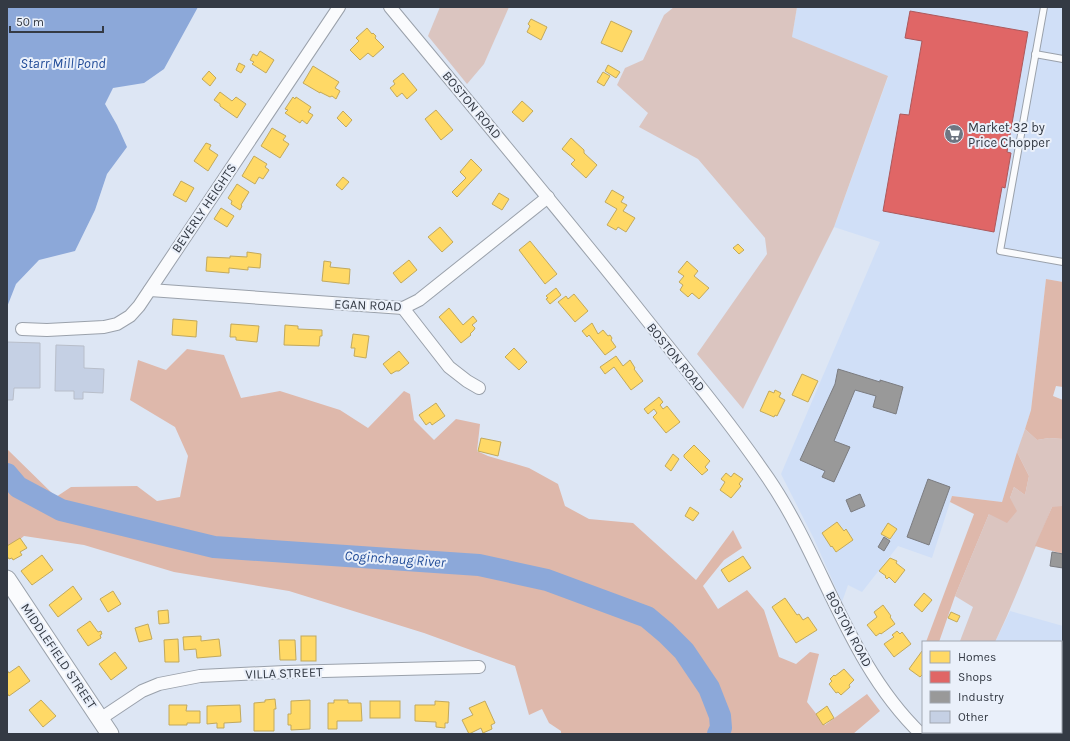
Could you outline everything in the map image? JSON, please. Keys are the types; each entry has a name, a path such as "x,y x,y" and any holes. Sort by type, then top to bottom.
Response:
{"main road":[{"name":"MIDDLEFIELD STREET","path":"7,579 110,734"}],"street":[{"name":"BEVERLY HEIGHTS","path":"22,330 104,327 117,324 130,316 150,290 338,7"},
{"name":"BOSTON ROAD","path":"390,7 548,197 741,440 770,481 800,533 852,640 901,712 921,734"},
{"name":"EGAN ROAD","path":"150,290 403,308 419,300 548,197"},
{"path":"403,308 449,367 462,378 479,388"},
{"name":"VILLA STREET","path":"100,719 142,691 159,684 194,677 285,672 478,668"}],"lane":[{"path":"1044,7 1000,251 1063,262"},
{"path":"1035,54 1063,59"}],"shaded area":[{"path":"440,7 509,7 484,64 467,84 428,36"},
{"path":"674,7 797,7 792,37 888,76 834,227 743,409 697,354 767,254 765,238 698,159 639,127 648,113 617,85 625,68 643,60 664,15"},
{"path":"797,7 1063,7 1063,282 1046,279 1031,410 1002,502 952,496 932,558 898,546 862,592 848,585 842,602 814,539 781,474 880,242 834,227 888,77 792,37"},
{"path":"1046,279 1063,282 1063,387 1056,386 1053,396 1063,400 1063,439 1049,438 1037,440 1025,429 1031,410"},
{"path":"187,349 224,355 241,398 280,391 340,410 368,428 404,391 410,394 414,420 434,440 456,419 480,424 477,451 488,456 529,468 558,484 565,506 589,519 633,523 696,580 733,530 742,548 724,560 703,586 718,609 747,590 764,610 779,657 796,664 810,652 819,654 807,702 825,725 867,694 880,711 853,734 561,734 561,731 549,723 542,709 529,715 515,666 424,633 289,591 174,572 84,545 24,536 7,550 7,449 56,497 71,487 137,486 157,501 180,497 188,456 175,427 130,400 138,360 166,370"},
{"path":"1025,429 1037,440 1049,438 1063,439 1063,507 1052,507 995,641 960,641 973,607 955,596 989,514 1010,498 1014,487 1025,495 1029,476 1017,452"},
{"path":"1017,452 1029,476 1025,495 1014,487 1010,498 1017,511 1007,523 989,514 955,596 939,641 926,641 974,514 950,502 952,496 1002,502"},
{"path":"1063,506 1063,554 1035,546 1052,507"},
{"path":"1010,611 1063,626 1063,734 1051,733 1062,733 1062,641 995,641"},
{"path":"1052,733 1054,734 947,734"}],"water":[{"name":"Starr Mill Pond","path":"7,7 198,7 164,69 144,83 113,88 105,104 127,147 107,174 95,210 75,251 39,260 16,284 7,307"}],"building: Homes":[{"path":"531,19 547,27 541,40 527,32 530,26 528,24"},
{"path":"611,21 632,31 622,52 601,43"},
{"path":"367,28 376,36 375,38 384,47 373,57 368,53 360,60 350,50 359,41 356,38"},
{"path":"260,51 274,60 266,73 252,64 254,62 250,60 253,54 257,56"},
{"path":"239,63 245,66 241,73 236,70"},
{"path":"608,65 620,72 616,78 605,71"},
{"path":"313,66 339,82 335,88 340,91 336,99 332,96 330,97 320,93 303,83"},
{"path":"209,71 216,78 210,86 202,79"},
{"path":"603,72 610,76 604,86 597,82"},
{"path":"403,73 417,90 407,99 402,93 397,97 390,88 395,84 393,81"},
{"path":"220,92 232,101 236,97 246,104 237,118 214,100"},
{"path":"293,97 295,99 296,97 311,107 308,112 313,115 307,124 302,120 300,123 285,113 288,110 285,109"},
{"path":"522,101 533,111 523,122 512,112"},
{"path":"436,110 453,130 441,140 425,119"},
{"path":"343,111 352,120 346,127 337,118"},
{"path":"272,128 286,136 283,140 289,144 280,158 261,146"},
{"path":"571,138 597,165 586,178 571,164 575,160 562,149"},
{"path":"206,143 211,145 209,149 218,155 208,171 194,161"},
{"path":"254,156 267,164 265,167 269,170 263,179 259,177 255,184 242,176"},
{"path":"471,159 482,170 457,197 452,192 466,178 460,172"},
{"path":"343,177 349,182 342,190 336,185"},
{"path":"181,181 194,188 186,202 173,195"},
{"path":"237,184 249,192 241,205 240,210 231,204 232,201 228,198"},
{"path":"612,190 624,197 621,202 627,205 623,211 635,218 626,232 618,227 616,230 607,225 617,209 605,202"},
{"path":"499,193 509,199 502,210 492,204"},
{"path":"221,208 234,216 227,227 214,219"},
{"path":"440,227 453,242 442,252 428,237"},
{"path":"530,241 557,274 545,284 519,250"},
{"path":"738,244 744,250 739,254 733,248"},
{"path":"247,252 261,254 260,268 248,267 248,270 229,268 229,273 206,271 207,257 247,257"},
{"path":"409,260 417,270 401,283 393,273"},
{"path":"324,261 331,262 330,267 350,269 349,284 322,281"},
{"path":"687,261 698,271 694,276 709,288 699,299 692,293 688,297 680,290 683,285 679,282 684,276 678,272"},
{"path":"556,288 561,295 550,304 546,299 548,298 546,296"},
{"path":"574,294 588,311 575,322 558,302 566,296 568,299"},
{"path":"449,308 463,325 473,316 477,321 472,325 475,328 470,334 471,335 461,343 439,317"},
{"path":"173,319 197,321 196,337 172,335"},
{"path":"592,323 598,334 603,330 608,336 610,335 612,338 611,340 616,347 605,355 589,335 587,337 582,331"},
{"path":"231,324 259,326 257,342 236,340 236,337 230,337"},
{"path":"285,325 298,326 298,329 322,330 319,346 284,345"},
{"path":"353,334 369,336 366,358 354,356 355,348 351,348"},
{"path":"514,348 527,362 519,370 505,357"},
{"path":"399,351 409,363 399,371 391,374 383,364"},
{"path":"616,356 623,366 630,360 635,368 634,369 643,381 631,390 614,367 605,374 600,367"},
{"path":"802,374 818,381 808,402 792,395"},
{"path":"775,390 781,393 779,397 785,400 777,416 775,415 774,417 760,411 769,391 774,393"},
{"path":"659,397 663,402 660,405 663,409 667,406 680,422 666,433 653,417 657,413 654,409 648,414 644,409"},
{"path":"436,403 445,416 432,425 430,422 426,425 419,415"},
{"path":"481,438 501,442 498,456 478,451"},
{"path":"694,445 710,461 705,467 708,470 702,475 684,457 684,455"},
{"path":"673,454 679,459 671,471 665,466"},
{"path":"726,473 731,477 734,473 743,479 739,484 741,486 731,498 720,490 725,482 721,479"},
{"path":"690,507 699,513 693,521 685,516"},
{"path":"837,522 844,531 846,529 853,540 836,552 822,533"},
{"path":"888,523 897,529 890,539 881,534"},
{"path":"20,538 27,548 20,552 22,555 13,560 12,558 9,559 7,556 7,546"},
{"path":"42,555 53,570 32,585 21,571"},
{"path":"743,556 751,568 729,582 721,570"},
{"path":"890,558 897,561 896,563 905,570 895,583 889,577 887,579 885,577 886,576 879,571"},
{"path":"73,586 82,599 58,617 49,605"},
{"path":"113,591 121,604 108,612 100,599"},
{"path":"924,593 932,600 922,612 914,605"},
{"path":"785,598 797,615 799,614 803,620 808,617 817,630 796,643 772,607"},
{"path":"883,605 895,624 876,636 867,625 877,617 874,612"},
{"path":"168,610 169,623 159,624 158,611"},
{"path":"951,612 960,616 957,622 948,618"},
{"path":"90,621 98,632 101,631 102,634 100,635 101,638 88,646 77,630"},
{"path":"148,624 152,639 139,642 135,628"},
{"path":"897,631 900,634 902,632 911,644 894,657 884,644 894,637 892,635"},
{"path":"201,636 201,641 219,639 221,656 197,658 196,649 184,650 183,637"},
{"path":"301,636 316,636 316,661 301,661"},
{"path":"178,639 179,662 165,662 164,640"},
{"path":"279,640 295,640 296,660 280,660"},
{"path":"922,651 922,675 920,677 909,669"},
{"path":"115,652 127,668 111,680 99,664"},
{"path":"19,666 30,681 9,696 7,693 7,670 9,673"},
{"path":"844,669 854,680 849,685 850,687 841,695 838,692 836,693 829,684 832,681 830,679 834,675 835,676"},
{"path":"275,699 276,709 274,709 274,731 254,731 254,703"},
{"path":"41,700 56,716 43,727 29,710"},
{"path":"310,700 310,729 291,730 291,725 288,725 288,714 291,714 291,701"},
{"path":"334,700 348,700 348,703 361,703 362,721 337,721 337,729 328,729 328,703 334,703"},
{"path":"370,701 400,701 400,718 370,718"},
{"path":"435,701 449,702 448,723 445,723 445,728 436,727 436,722 415,721 415,705 435,705"},
{"path":"485,701 495,723 491,725 492,729 483,733 481,728 469,734 462,720 473,715 469,708"},
{"path":"169,705 187,705 186,711 200,711 200,723 169,725"},
{"path":"240,705 241,722 224,723 224,728 217,728 217,723 207,724 207,706"},
{"path":"827,706 834,718 823,725 816,714"}],"building: Shops":[{"name":"Market 32 by Price Chopper","path":"910,11 1028,32 1007,152 1011,153 1005,188 1002,187 994,232 883,211 900,114 909,115 922,41 905,38"},
{"path":"1062,682 1063,683 1062,708"}],"building: Industry":[{"path":"838,369 880,382 880,380 903,387 896,414 873,407 876,396 855,390 834,441 850,447 834,482 822,477 825,471 800,460 835,384"},
{"path":"928,479 950,487 929,545 907,537"},
{"path":"860,494 865,506 851,512 846,500"},
{"path":"884,537 890,541 884,551 878,547"},
{"path":"1052,552 1063,554 1063,568 1050,566"}],"building: Other":[{"path":"7,342 40,343 40,388 14,388 13,400 7,400"},
{"path":"56,345 84,346 84,368 104,369 103,393 83,392 83,399 74,399 74,391 55,391"}],"waterway":[{"name":"Coginchaug River","path":"7,474 18,487 61,510 214,547 479,565 547,580 647,617 666,633 684,651 709,688 720,716 721,728 718,734"}],"place":[{"name":"Market 32 by Price Chopper","path":"954,134"}]}
